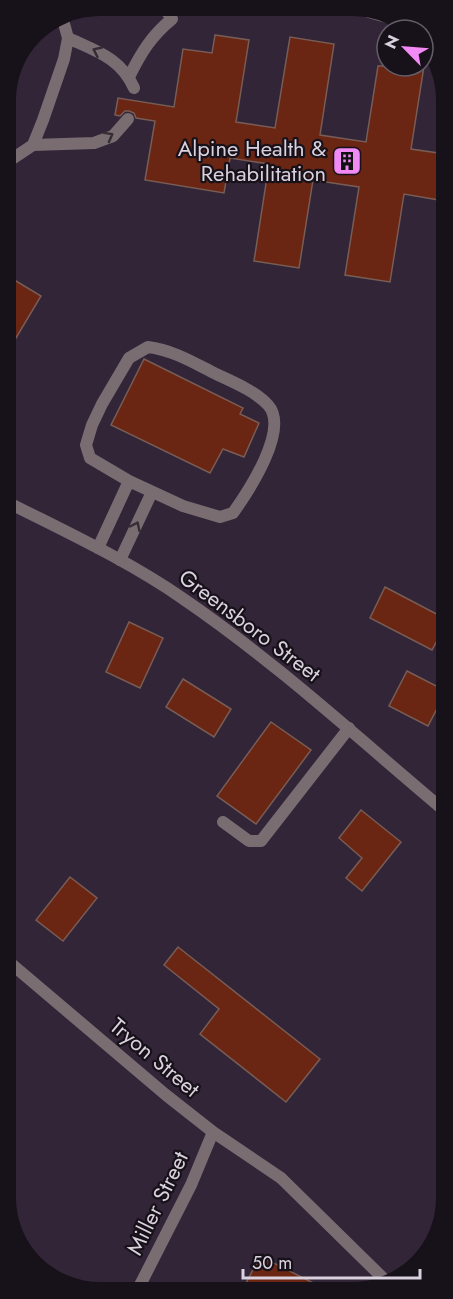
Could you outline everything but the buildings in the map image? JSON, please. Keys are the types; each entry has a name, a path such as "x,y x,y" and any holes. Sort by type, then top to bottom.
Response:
{"street":[{"path":"68,38 107,56 123,68 132,83 139,57 156,32 172,19 170,16"},
{"path":"33,145 64,59 68,38 64,25"},
{"path":"17,156 33,145 94,143 113,136 128,119"},
{"path":"148,347 165,349 242,386 268,405 274,416 269,446 262,466 233,513 220,517 211,515 183,506 129,481 90,458 86,445 97,415 129,358 148,347"},
{"path":"98,548 129,481"},
{"path":"120,560 152,492"},
{"name":"Greensboro Street","path":"17,507 120,560 181,597 255,650 436,803"},
{"path":"224,822 249,841 261,841 349,728"},
{"name":"Tryon Street","path":"16,968 166,1095 213,1132 281,1178 382,1277"},
{"name":"Miller Street","path":"142,1282 191,1185 213,1132"}],"place":[{"name":"Alpine Health & Rehabilitation","path":"347,161"}]}
